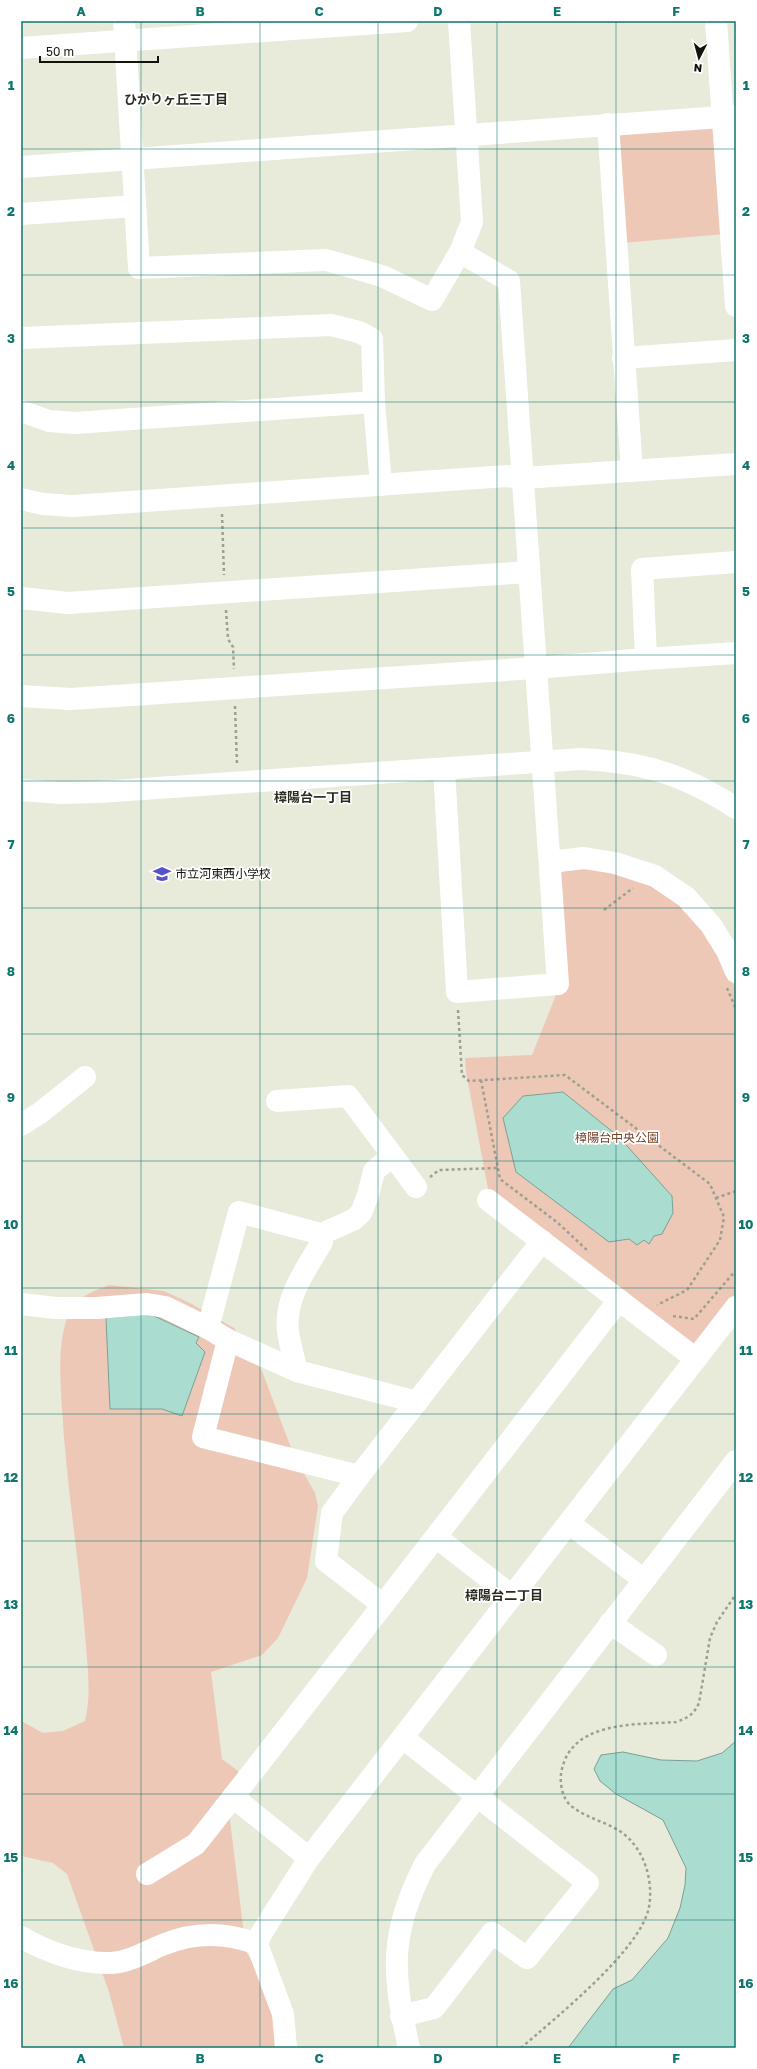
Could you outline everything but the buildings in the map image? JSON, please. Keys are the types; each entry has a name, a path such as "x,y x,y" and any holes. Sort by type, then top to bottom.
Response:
{"street":[{"path":"21,48 124,31 407,21"},
{"path":"124,31 139,268 326,260 382,276 432,300 460,252 472,222 459,21"},
{"path":"716,21 730,116 736,306"},
{"path":"21,167 730,116"},
{"path":"608,124 632,471"},
{"path":"21,214 135,206"},
{"path":"444,769 457,992 558,984 508,281 460,252"},
{"path":"21,338 331,325 359,332 372,339 374,402 381,485"},
{"path":"623,358 736,350"},
{"path":"21,411 49,421 75,423 374,402"},
{"path":"21,499 43,504 73,506 507,476 523,478 736,464"},
{"path":"646,659 642,570 736,562"},
{"path":"21,598 68,603 528,572"},
{"path":"21,696 71,699 736,653"},
{"path":"21,790 61,793 99,792 581,759 613,760 648,767 680,777 704,788 736,808"},
{"path":"550,862 584,858 615,863 655,876 686,898 711,925 727,951 731,979"},
{"path":"21,1125 40,1113 85,1077"},
{"path":"277,1101 348,1096 416,1187"},
{"path":"208,1328 239,1212 321,1234 353,1220 361,1213 368,1195 374,1170 392,1156"},
{"path":"488,1200 696,1359"},
{"path":"297,1371 288,1332 289,1305 294,1289 322,1242 321,1234"},
{"path":"383,1605 326,1561 332,1513 359,1476 542,1241"},
{"path":"147,1874 196,1844 619,1300"},
{"path":"21,1304 56,1308 97,1308 147,1304 164,1307 208,1328 228,1340 297,1371 417,1402"},
{"path":"286,2048 283,2014 257,1944 261,1934 309,1858 512,1596 570,1524 736,1307"},
{"path":"228,1340 203,1437 359,1476"},
{"path":"409,2048 401,2016 396,1967 399,1929 404,1910 425,1864 736,1461"},
{"path":"570,1524 644,1580"},
{"path":"436,1537 512,1596"},
{"path":"610,1623 656,1654"},
{"path":"401,2016 434,2008 492,1934 527,1958 588,1883 478,1795 403,1738"},
{"path":"233,1797 309,1858"},
{"path":"21,1937 76,1960 111,1962 139,1956 163,1945 186,1937 226,1935 257,1944"}],"path":[{"path":"221,496 224,593 228,639 233,647 237,783"},
{"path":"604,910 637,885"},
{"path":"731,979 736,1009"},
{"path":"457,992 462,1075 469,1081 565,1075 710,1184 724,1217 720,1240 687,1290 655,1307 659,1310"},
{"path":"481,1080 500,1179 558,1223 590,1253"},
{"path":"416,1187 439,1170 497,1168"},
{"path":"716,1198 736,1191"},
{"path":"668,1316 694,1319 736,1270"},
{"path":"521,2048 583,1994 635,1937 646,1919 650,1905 651,1885 648,1872 633,1843 619,1830 584,1814 570,1804 564,1795 560,1783 562,1767 567,1754 577,1742 592,1733 603,1729 676,1722 687,1719 695,1712 699,1703 710,1638 717,1622 736,1594"}],"green space":[{"path":"711,125 716,130 724,234 622,243 619,132"},
{"name":"樟陽台中央公園","path":"587,867 628,874 678,900 723,957 736,990 736,1296 698,1346 690,1347 488,1189 466,1072 465,1058 532,1055 564,975 557,873 562,868"},
{"path":"109,1285 164,1291 190,1303 234,1328 262,1371 294,1456 315,1493 318,1506 307,1578 278,1638 262,1655 211,1672 222,1759 238,1771 240,1778 227,1796 246,1951 261,1979 273,2015 277,2048 124,2048 109,1992 67,1874 53,1863 21,1856 21,1717 23,1722 43,1733 63,1731 85,1721 87,1710 89,1689 88,1667 69,1492 64,1436 60,1357 63,1332 74,1304 94,1291"}],"water":[{"path":"563,1092 618,1136 672,1196 673,1213 662,1234 654,1236 649,1244 644,1240 637,1245 629,1239 609,1242 516,1172 503,1118 523,1096"},
{"path":"150,1314 199,1337 196,1343 205,1352 182,1416 162,1409 110,1409 106,1318"},
{"path":"736,1741 736,2048 568,2048 613,1989 632,1980 668,1938 680,1908 685,1885 686,1868 663,1820 616,1794 600,1781 594,1769 601,1755 623,1752 661,1760 697,1761 722,1753"}],"place":[{"name":"市立河東西小学校","path":"162,874"}],"district":[{"name":"ひかりヶ丘三丁目","path":"176,99"},
{"name":"樟陽台一丁目","path":"313,797"},
{"name":"樟陽台二丁目","path":"504,1595"}]}
